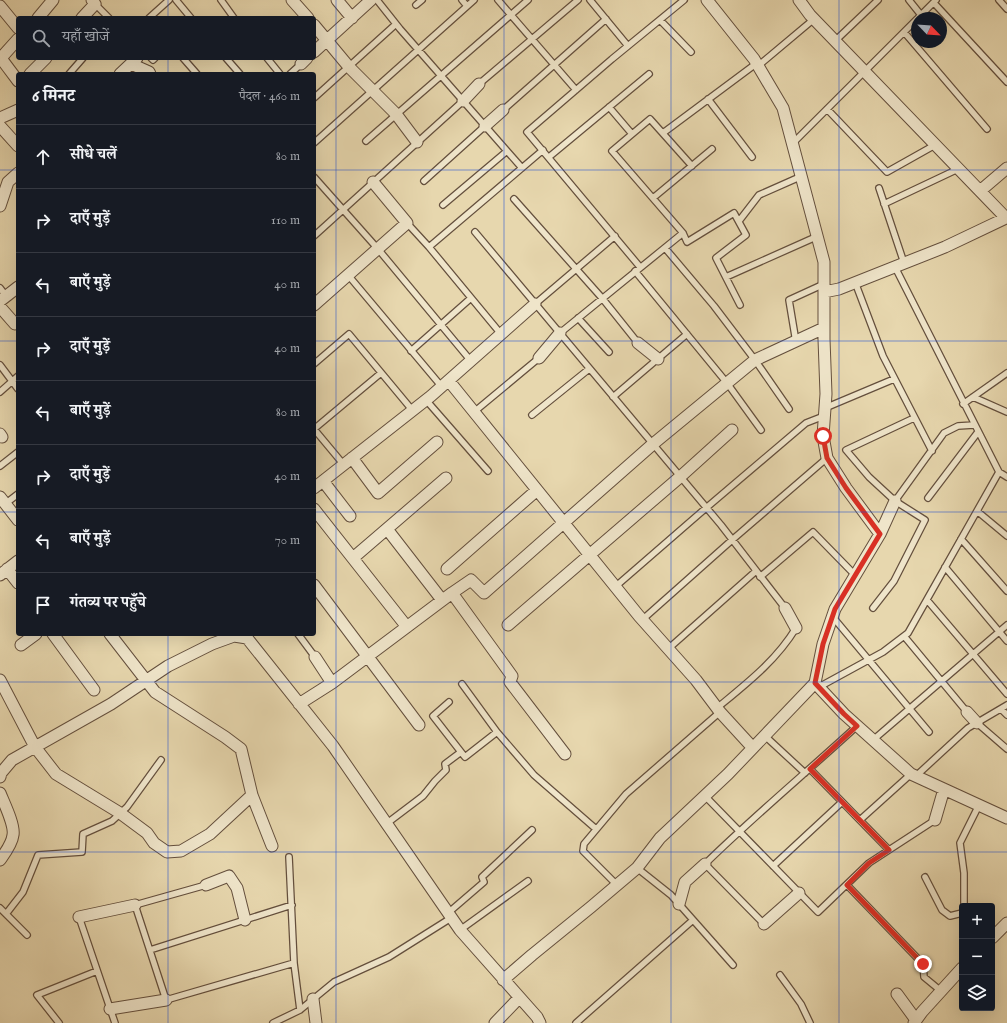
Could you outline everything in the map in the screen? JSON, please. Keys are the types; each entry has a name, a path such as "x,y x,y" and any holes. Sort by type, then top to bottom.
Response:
{"street":[{"path":"40,16 53,0"},
{"path":"292,0 306,16"},
{"path":"337,0 352,18"},
{"path":"316,50 372,0"},
{"path":"707,0 758,64 783,108 824,262 826,394 823,436 827,458 846,488 880,534"},
{"path":"800,0 814,19 835,42 1006,218 945,247 839,289 824,288"},
{"path":"83,16 93,2"},
{"path":"0,6 16,26"},
{"path":"316,27 349,67 396,114 417,142"},
{"path":"16,41 0,57 16,78"},
{"path":"32,72 44,60"},
{"path":"122,72 134,61 149,72"},
{"path":"463,101 479,84"},
{"path":"485,126 503,110"},
{"path":"16,111 1,118 16,143"},
{"path":"980,191 1007,168"},
{"path":"0,206 4,183 8,182 16,175"},
{"path":"316,303 407,223 373,182"},
{"path":"2,295 16,288"},
{"path":"316,486 413,411 535,304"},
{"path":"0,307 16,325"},
{"path":"299,704 332,683 471,580 484,593 653,444 755,360 824,328"},
{"path":"539,358 560,333"},
{"path":"638,343 658,359"},
{"path":"445,384 474,412 642,620 696,680 718,710 753,748"},
{"path":"508,625 680,477 732,430"},
{"path":"348,462 378,493 437,442"},
{"path":"353,558 446,478"},
{"path":"323,481 350,516"},
{"path":"448,569 537,490"},
{"path":"3,501 16,517"},
{"path":"503,980 637,868 660,838 728,774 817,685 823,644 832,616 880,534 895,501"},
{"path":"316,512 407,627"},
{"path":"387,529 442,600"},
{"path":"16,563 4,572 16,581"},
{"path":"316,588 419,725"},
{"path":"452,593 512,676 510,682 565,754"},
{"path":"785,608 796,628"},
{"path":"21,645 33,636"},
{"path":"54,636 94,690"},
{"path":"112,636 155,692 225,737 240,749 252,795 272,846"},
{"path":"0,777 1,773 12,760 111,704 168,666 232,636"},
{"path":"238,636 247,638 333,746 460,930 537,1017 540,1023"},
{"path":"315,657 332,683"},
{"path":"0,680 35,747 56,774 120,813 146,833 154,844 167,852 181,851 210,834 252,795"},
{"path":"817,685 844,714 913,775 1007,818"},
{"path":"967,712 976,723"},
{"path":"935,820 944,789"},
{"path":"0,793 12,823 14,834 0,860"},
{"path":"679,904 685,882 705,864"},
{"path":"206,885 229,876 237,888 245,920"},
{"path":"764,924 799,893"},
{"path":"79,917 134,905"},
{"path":"995,935 1007,923"},
{"path":"897,994 916,1022 922,1012 959,971"},
{"path":"495,1023 519,998"},
{"path":"313,999 316,1023"},
{"path":"110,1009 166,1000"}],"lane":[{"path":"151,16 169,0"},
{"path":"176,0 189,16"},
{"path":"221,0 233,16"},
{"path":"377,0 440,75 522,168"},
{"path":"416,5 422,0"},
{"path":"462,0 467,6"},
{"path":"316,141 474,0"},
{"path":"498,0 576,90"},
{"path":"366,140 528,0"},
{"path":"479,84 578,0"},
{"path":"684,0 527,132 615,236 638,269 687,334 727,383 761,430"},
{"path":"835,42 878,0"},
{"path":"909,0 916,12"},
{"path":"999,0 1007,9"},
{"path":"592,1 628,46"},
{"path":"924,12 935,1 1007,82"},
{"path":"93,2 107,16"},
{"path":"503,110 606,19"},
{"path":"663,133 758,64 814,19"},
{"path":"660,20 691,52"},
{"path":"316,96 396,24"},
{"path":"793,143 911,25"},
{"path":"904,32 987,129"},
{"path":"71,72 81,60"},
{"path":"185,60 195,72"},
{"path":"228,60 238,72"},
{"path":"269,60 278,72"},
{"path":"292,72 304,61"},
{"path":"549,157 649,74"},
{"path":"708,99 752,157"},
{"path":"316,234 463,101"},
{"path":"609,107 632,134"},
{"path":"827,109 887,172 935,145"},
{"path":"692,166 650,119 612,151 683,233 687,242 734,213 746,235 716,258 740,305"},
{"path":"424,181 485,126"},
{"path":"653,198 712,149"},
{"path":"429,247 543,150"},
{"path":"443,205 507,151"},
{"path":"884,204 958,169"},
{"path":"738,221 759,195 802,176"},
{"path":"316,179 378,249 471,361"},
{"path":"879,188 899,265 963,404 999,472 1007,477"},
{"path":"514,199 602,298 638,343"},
{"path":"407,223 429,247 501,334"},
{"path":"475,232 706,508 785,608"},
{"path":"560,333 683,233"},
{"path":"535,304 615,236"},
{"path":"726,277 818,236"},
{"path":"665,248 714,306 755,360 789,409"},
{"path":"348,275 411,350 445,384"},
{"path":"855,282 883,356 932,452"},
{"path":"796,342 789,300 824,288"},
{"path":"411,350 471,298"},
{"path":"578,318 609,352"},
{"path":"316,362 349,334 413,411"},
{"path":"613,397 687,334"},
{"path":"474,412 539,358"},
{"path":"0,365 16,386"},
{"path":"532,415 589,369"},
{"path":"963,404 1007,372"},
{"path":"316,427 381,373"},
{"path":"0,392 16,378"},
{"path":"615,587 806,423 825,412 894,379"},
{"path":"973,396 1007,412"},
{"path":"426,400 488,471"},
{"path":"873,608 894,581 925,520 895,501 869,477 846,450 914,418"},
{"path":"895,501 932,452 944,433 958,426 974,425"},
{"path":"316,431 348,462"},
{"path":"928,498 978,432"},
{"path":"0,466 16,454"},
{"path":"642,620 827,458"},
{"path":"817,685 884,652 908,633 999,472"},
{"path":"3,501 16,495"},
{"path":"977,511 1007,536"},
{"path":"760,577 813,532 855,576"},
{"path":"961,539 1007,591"},
{"path":"945,567 1007,641"},
{"path":"668,649 756,571"},
{"path":"927,600 1007,694"},
{"path":"832,616 929,732"},
{"path":"873,740 1007,626"},
{"path":"617,885 583,851 584,844 626,794 764,668 787,644 796,628"},
{"path":"299,636 315,657"},
{"path":"904,636 967,712"},
{"path":"462,684 497,732 534,775 596,829"},
{"path":"449,702 433,716 465,757 497,732"},
{"path":"860,820 968,728 1007,705"},
{"path":"1001,709 1007,715"},
{"path":"976,723 1007,749"},
{"path":"764,924 705,864 739,831 857,726"},
{"path":"765,736 805,773"},
{"path":"386,824 423,796 446,770 445,764 461,752"},
{"path":"6,914 23,892 38,854 82,852 83,834 112,821 127,807 161,760"},
{"path":"810,769 889,850"},
{"path":"705,796 818,912 869,863 935,820"},
{"path":"773,866 842,802"},
{"path":"964,903 964,873 960,843 978,805"},
{"path":"273,1023 300,1010 334,982 389,957 450,916 484,882 482,877 532,830"},
{"path":"289,856 294,964 300,1010"},
{"path":"637,868 679,904 733,965"},
{"path":"925,877 942,910 950,916 959,914"},
{"path":"460,930 528,882"},
{"path":"206,885 134,905 166,1000 294,964"},
{"path":"847,885 923,964 924,977 941,991"},
{"path":"150,950 292,906"},
{"path":"0,908 27,935"},
{"path":"79,917 115,1023"},
{"path":"576,1023 692,920"},
{"path":"59,1023 37,995 97,970"},
{"path":"780,975 801,1004 810,1023"}],"route":[{"path":"823,436 827,458 846,488 880,534 835,609 823,644 815,683 857,726 810,769 889,850 869,863 847,885 923,964"}]}
